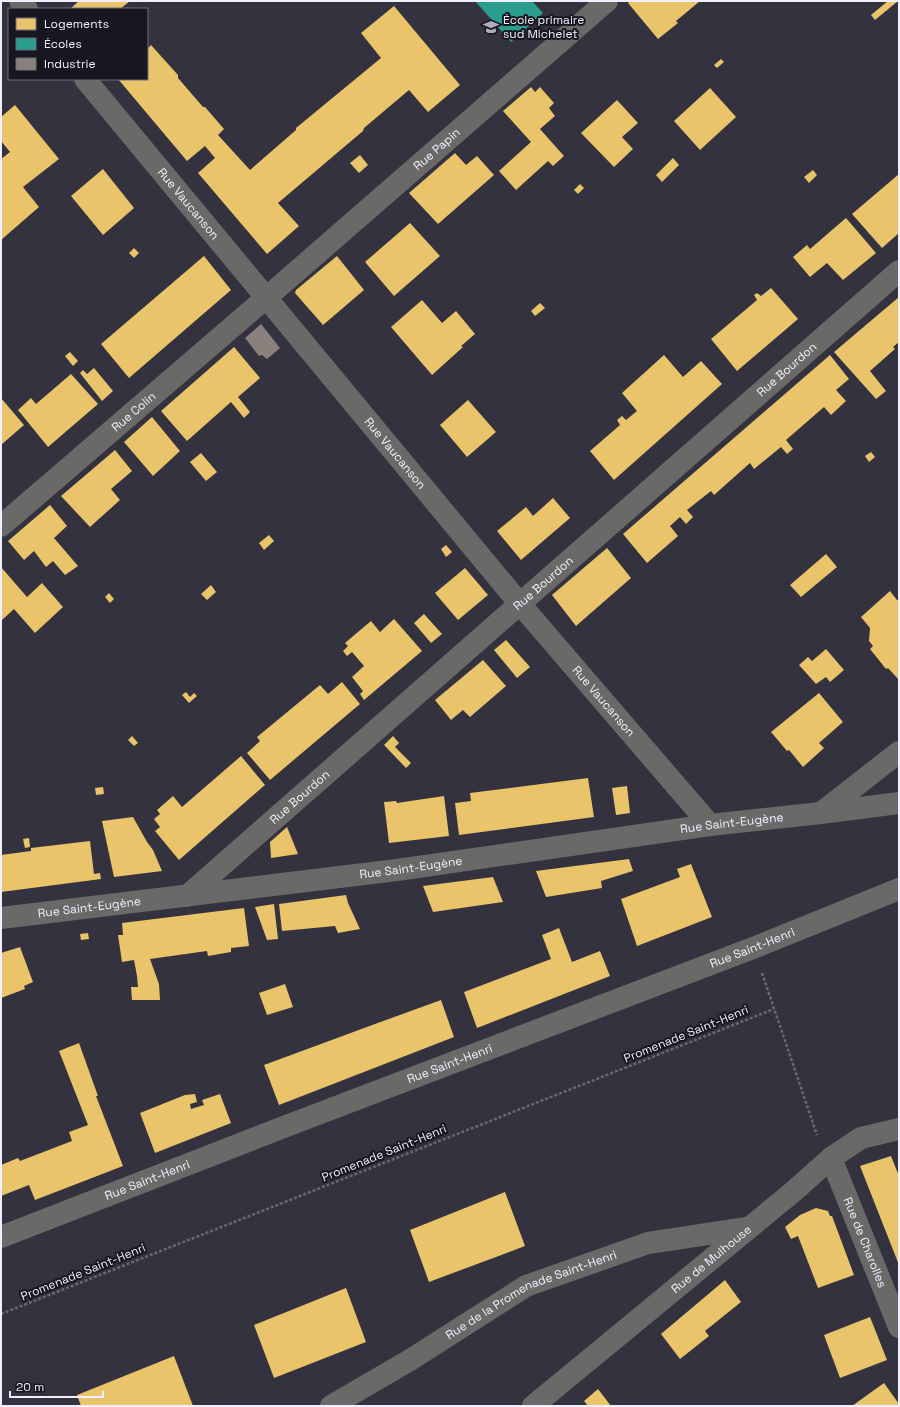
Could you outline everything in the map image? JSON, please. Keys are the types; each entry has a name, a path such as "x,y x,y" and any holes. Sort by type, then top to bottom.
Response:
{"street":[{"name":"Rue Papin","path":"266,298 607,1"},
{"name":"Rue Vaucanson","path":"86,80 520,604 710,825"},
{"name":"Rue Bourdon","path":"187,896 899,271"},
{"name":"Rue Colin","path":"1,526 266,298"},
{"path":"821,813 899,752"},
{"name":"Rue Saint-Eugène","path":"1,918 397,870 710,825 899,803"},
{"name":"Rue Saint-Henri","path":"1,1238 289,1125 753,948 899,889"},
{"name":"Rue de Mulhouse","path":"533,1406 828,1160 861,1138 899,1129"},
{"name":"Rue de Charolles","path":"828,1160 899,1326"},
{"name":"Rue de la Promenade Saint-Henri","path":"331,1406 410,1360 526,1286 648,1243 748,1228"}],"path":[{"path":"753,948 828,1160"},
{"name":"Promenade Saint-Henri","path":"1,1314 774,1009"}],"building: Logements":[{"path":"79,1 130,1 121,8 71,8"},
{"path":"630,1 700,1 676,21 678,23 658,39 628,3"},
{"path":"888,1 898,1 875,20 871,15"},
{"path":"394,6 460,85 428,112 409,90 278,203 299,226 267,254 198,173 215,158 205,146 187,161 119,80 148,80 148,48 151,45 178,75 178,78 203,107 205,107 224,129 218,135 250,170 296,130 296,128 381,58 361,33"},
{"path":"721,59 724,62 717,68 714,65"},
{"path":"531,87 535,92 540,87 554,103 549,108 555,116 540,129 564,156 553,166 548,161 516,190 499,171 531,142 503,111"},
{"path":"710,88 736,117 700,150 674,121"},
{"path":"617,100 638,123 622,137 633,149 614,167 581,133"},
{"path":"15,105 59,159 23,187 39,207 1,240 1,159 10,152 1,141 1,117"},
{"path":"455,153 466,165 477,156 494,175 438,224 409,193"},
{"path":"360,155 368,165 359,173 350,163"},
{"path":"673,158 679,165 662,182 656,175"},
{"path":"103,169 134,208 103,235 71,196"},
{"path":"813,170 817,175 809,183 804,177"},
{"path":"899,174 899,233 882,248 852,214"},
{"path":"580,184 584,188 578,194 574,190"},
{"path":"846,218 876,253 843,280 827,263 810,277 793,257 807,245 810,249"},
{"path":"410,223 440,256 394,296 365,262"},
{"path":"134,248 139,253 134,258 129,253"},
{"path":"204,256 231,290 129,378 101,344"},
{"path":"337,256 364,290 323,325 295,293 296,290"},
{"path":"771,288 798,319 737,371 711,339 757,300 754,295 757,293 761,296"},
{"path":"899,297 899,342 893,347 895,349 870,371 886,391 876,399 834,352"},
{"path":"422,300 442,323 456,311 475,334 432,375 391,327"},
{"path":"540,303 545,308 535,316 531,311"},
{"path":"234,347 260,378 238,397 250,412 244,418 231,402 187,441 161,411"},
{"path":"70,352 78,361 73,366 65,356"},
{"path":"664,355 683,377 701,361 722,384 614,480 590,451 620,425 617,420 622,416 626,420 637,411 622,393"},
{"path":"830,355 849,379 836,390 846,401 831,415 824,407 786,440 793,449 787,454 781,447 754,469 750,463 714,495 711,491 687,510 693,517 686,524 680,517 670,526 678,536 647,563 623,534"},
{"path":"94,368 113,391 102,401 80,373 83,370 87,374"},
{"path":"71,374 98,404 48,447 18,410 31,398 36,404"},
{"path":"1,398 24,425 1,445"},
{"path":"468,400 496,432 467,457 440,425"},
{"path":"152,417 180,451 153,476 124,442"},
{"path":"115,450 132,471 111,489 120,500 90,527 61,496"},
{"path":"871,452 875,457 869,462 865,456"},
{"path":"201,453 217,472 206,481 190,462"},
{"path":"553,498 570,518 521,560 497,531 526,507 533,516"},
{"path":"50,505 67,526 54,538 78,566 65,575 53,561 46,567 34,551 24,560 8,541"},
{"path":"269,535 274,541 264,550 259,543"},
{"path":"446,545 452,552 446,557 441,549"},
{"path":"607,548 631,578 576,626 552,595"},
{"path":"826,554 837,567 801,597 790,585"},
{"path":"1,567 27,597 42,583 63,607 35,633 14,609 2,620"},
{"path":"465,568 488,595 458,620 435,593"},
{"path":"211,585 216,592 207,600 201,594"},
{"path":"890,591 897,600 899,600 899,680 888,668 886,669 870,649 873,646 869,641 870,628 861,617"},
{"path":"109,593 114,599 110,603 105,597"},
{"path":"424,614 442,634 431,643 414,623"},
{"path":"394,619 422,651 364,700 360,694 363,691 352,677 364,666 352,652 347,656 343,651 348,646 345,643 371,621 380,632"},
{"path":"506,640 530,667 517,678 494,650"},
{"path":"826,649 844,670 830,682 826,677 816,684 799,665 808,657 812,661"},
{"path":"483,660 506,686 470,717 463,710 451,720 435,700"},
{"path":"342,682 360,704 270,780 247,753 260,741 257,737 320,685 328,694"},
{"path":"186,692 190,697 194,693 197,696 189,703 182,695"},
{"path":"819,693 843,722 819,743 824,748 803,767 771,732"},
{"path":"132,736 138,743 134,746 128,740"},
{"path":"393,736 399,743 395,747 411,763 406,768 384,745"},
{"path":"241,756 265,785 179,860 155,831 160,827 154,819 160,814 157,810 173,796 182,807"},
{"path":"588,778 594,817 459,835 455,803 471,801 470,793"},
{"path":"627,786 630,813 616,815 612,788"},
{"path":"103,787 104,794 96,795 95,788"},
{"path":"444,796 449,836 389,843 384,802 396,801 397,803"},
{"path":"133,817 153,850 162,871 114,877 102,821"},
{"path":"287,827 298,854 271,858 270,842"},
{"path":"29,838 30,847 25,848 23,839"},
{"path":"90,841 94,874 100,873 101,879 1,892 1,855 31,851 31,848"},
{"path":"629,859 633,871 601,881 602,888 546,897 536,871"},
{"path":"691,864 712,917 637,946 621,899 680,877 677,869"},
{"path":"493,877 503,902 433,912 423,886"},
{"path":"346,895 360,929 338,933 335,926 282,931 279,904"},
{"path":"274,904 278,939 267,940 255,907"},
{"path":"244,908 249,946 231,948 231,952 208,956 207,951 150,959 159,984 160,1000 132,1000 131,987 138,987 137,976 134,960 122,962 118,935 123,935 122,923"},
{"path":"559,928 572,962 600,951 610,976 477,1028 464,992 551,959 542,935"},
{"path":"88,933 89,939 81,940 80,934"},
{"path":"20,947 33,982 24,986 25,989 1,998 1,953"},
{"path":"285,984 293,1007 267,1015 259,993"},
{"path":"441,1000 454,1037 279,1105 264,1065"},
{"path":"79,1043 98,1096 96,1096 123,1166 35,1200 29,1185 1,1196 1,1165 18,1158 20,1161 72,1141 69,1132 88,1125 59,1051"},
{"path":"195,1094 197,1102 190,1104 191,1109 204,1105 202,1100 220,1094 231,1123 155,1153 140,1113 185,1095"},
{"path":"891,1156 899,1176 899,1265 860,1166"},
{"path":"505,1192 525,1246 429,1282 410,1230"},
{"path":"816,1208 828,1211 830,1216 832,1216 854,1275 818,1288 798,1236 791,1239 785,1227 800,1215"},
{"path":"725,1280 741,1302 705,1331 709,1336 680,1359 661,1334"},
{"path":"346,1288 366,1342 274,1378 254,1325"},
{"path":"870,1317 887,1360 840,1378 824,1335"},
{"path":"174,1356 193,1406 81,1406 77,1395"},
{"path":"884,1383 899,1406 852,1406"},
{"path":"598,1389 611,1406 588,1406 584,1401"}],"building: Écoles":[{"path":"475,1 532,1 543,13 511,42"}],"building: Industrie":[{"path":"261,324 280,348 267,359 262,355 259,356 245,338"}],"place":[{"name":"École primaire sud Michelet","path":"491,27"}]}
